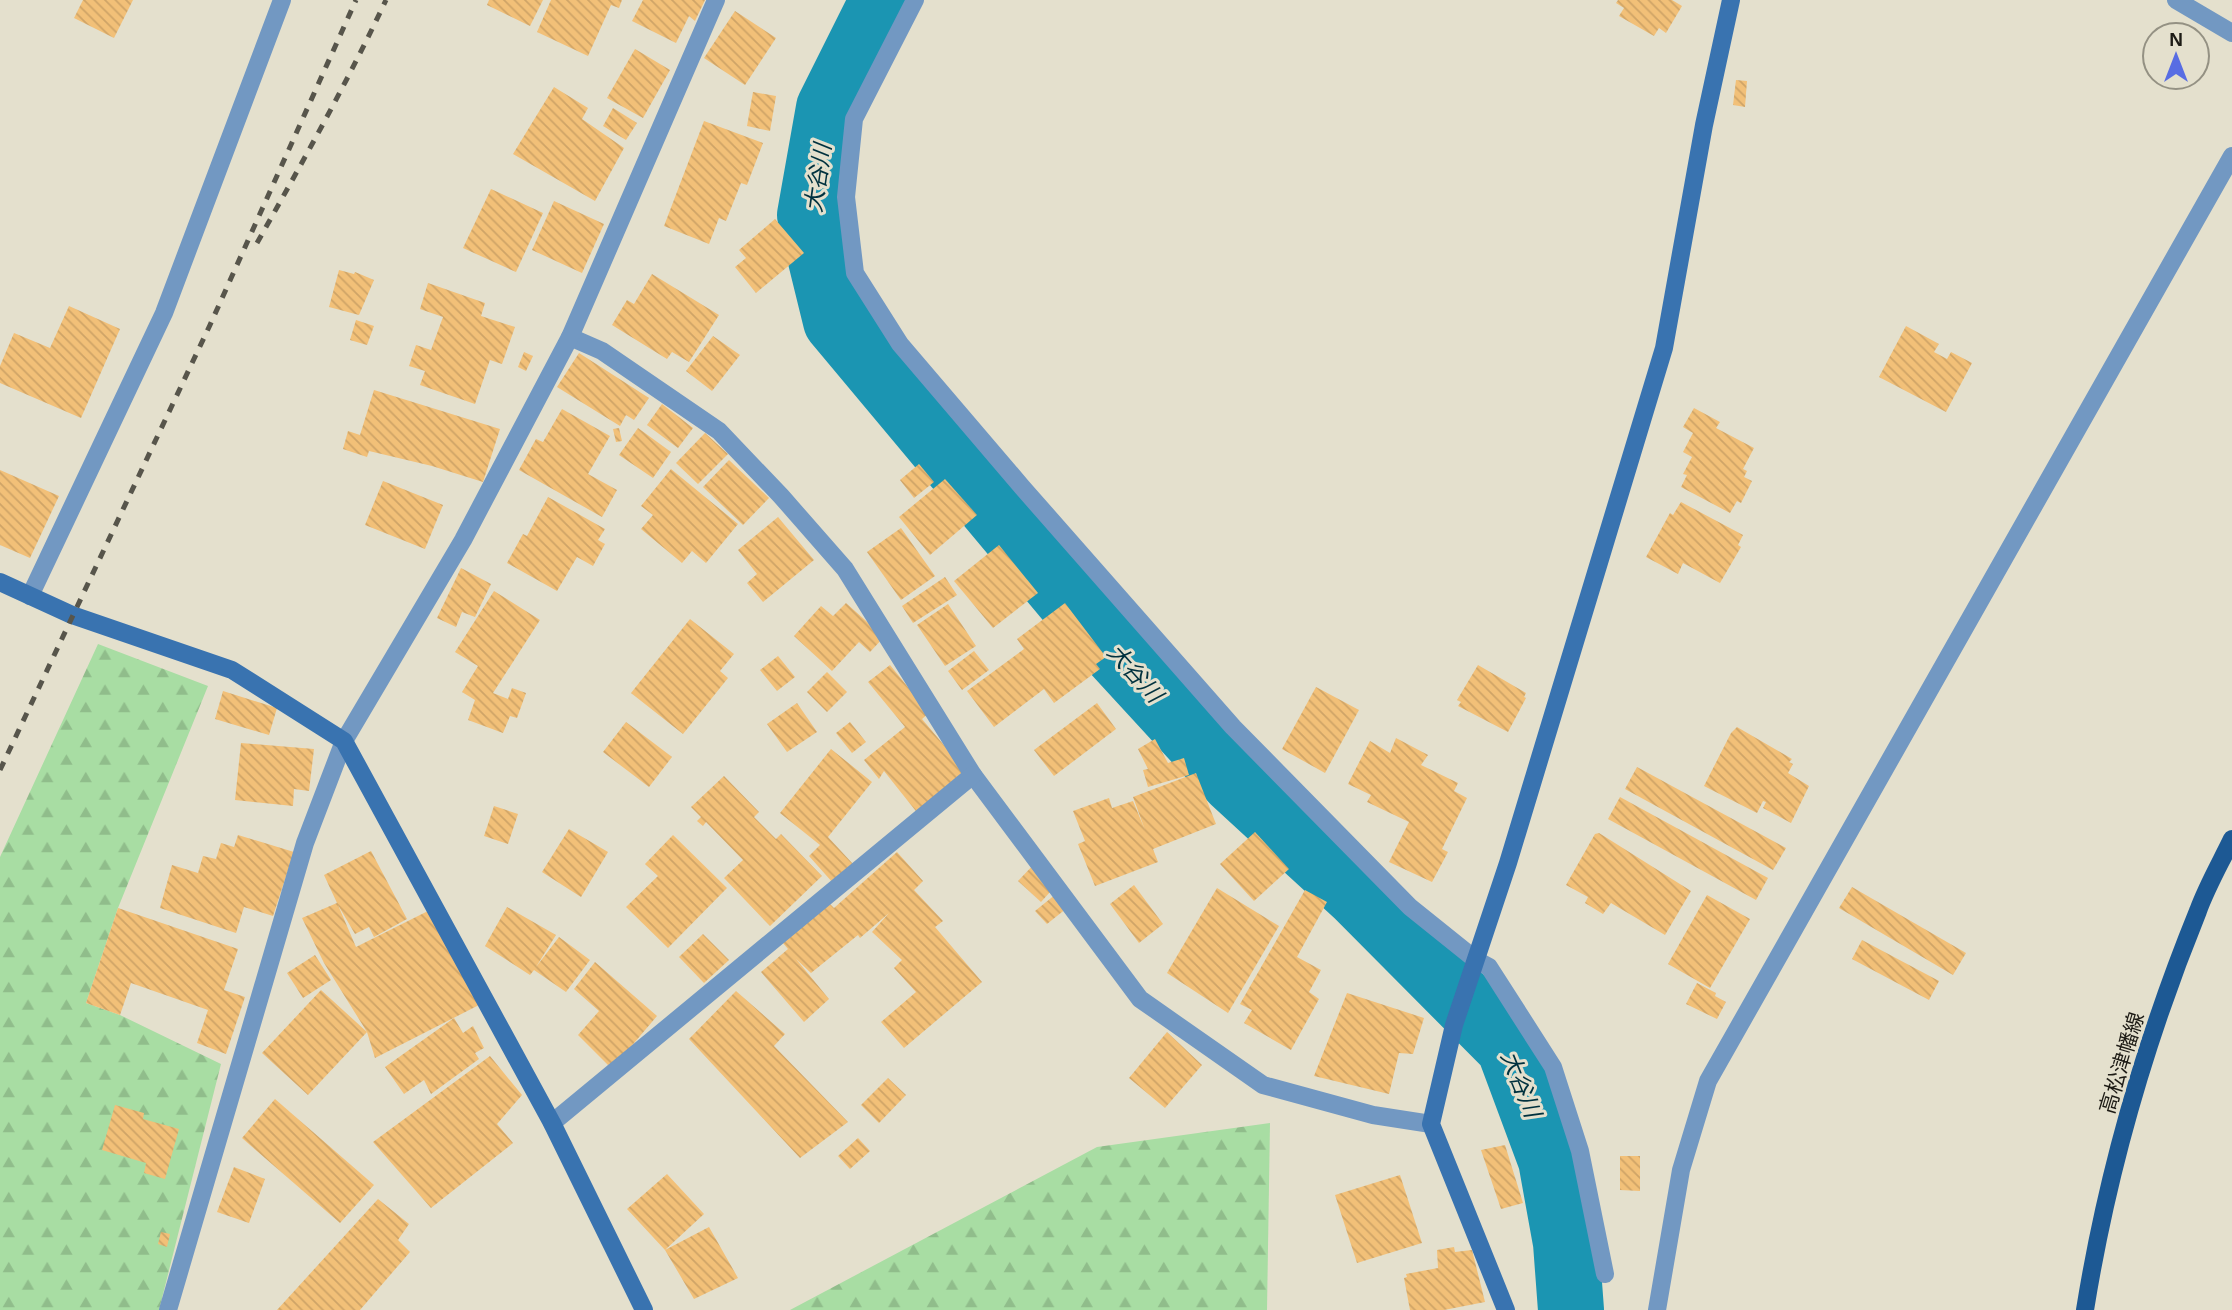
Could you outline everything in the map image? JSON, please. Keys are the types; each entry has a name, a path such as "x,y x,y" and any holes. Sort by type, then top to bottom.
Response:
{"main road":[{"name":"高松津幡線","path":"2085,1310 2094,1259 2136,1081 2198,909 2232,839"}],"street":[{"path":"30,596 164,313 282,0"},
{"path":"168,1310 305,843 344,741 463,540 570,337 716,0"},
{"path":"915,0 854,119 846,197 855,273 900,344 1031,498 1233,727 1410,906 1474,964 1489,967 1553,1067 1580,1152 1605,1274"},
{"path":"1506,1310 1431,1124 1454,1025 1508,863 1664,348 1704,125 1731,0"},
{"path":"2176,0 2232,33"},
{"path":"1657,1310 1681,1171 1708,1081 2232,156"},
{"path":"570,337 602,351 719,431 845,569 973,775 1140,999 1263,1085 1373,1115 1431,1124"},
{"path":"0,582 72,615 232,670 344,741 552,1123 644,1310"},
{"path":"552,1123 973,775"}],"green space":[{"path":"98,644 208,686 118,908 86,1003 120,1015 221,1064 159,1310 0,1310 0,857"},
{"path":"1270,1123 1267,1310 790,1310 1097,1147"}],"building":[{"path":"83,0 133,0 114,38 74,18"},
{"path":"489,0 543,0 530,26 487,5"},
{"path":"551,0 622,0 619,8 611,5 588,56 537,32"},
{"path":"643,0 705,0 695,21 689,16 676,43 632,21"},
{"path":"1618,0 1672,0 1682,6 1666,33 1659,28 1654,36 1619,16 1624,8 1616,3"},
{"path":"735,11 776,38 745,85 704,58"},
{"path":"635,49 670,70 643,118 607,98"},
{"path":"1736,80 1747,81 1745,107 1733,105"},
{"path":"554,87 588,108 582,119 624,148 595,201 513,154"},
{"path":"753,92 776,96 770,131 747,126"},
{"path":"613,108 637,123 626,140 603,126"},
{"path":"704,121 763,143 747,185 741,183 726,221 719,218 709,244 664,226"},
{"path":"491,189 543,213 516,272 463,248"},
{"path":"554,201 604,224 582,273 532,250"},
{"path":"775,219 804,253 756,293 735,267 746,258 739,250"},
{"path":"339,270 354,274 355,272 374,280 359,315 329,307"},
{"path":"652,274 719,315 689,362 672,352 667,359 612,325 627,300 634,304"},
{"path":"428,283 485,303 481,316 515,327 502,364 490,360 475,404 420,385 425,371 409,366 416,345 431,350 443,317 420,309"},
{"path":"69,306 120,329 81,418 0,383 0,366 14,333 50,348"},
{"path":"356,320 374,326 367,345 350,340"},
{"path":"1906,326 1939,344 1934,352 1947,359 1951,352 1972,363 1946,412 1879,377"},
{"path":"713,336 740,355 712,391 686,371"},
{"path":"524,352 533,356 526,371 518,367"},
{"path":"579,353 649,398 634,420 626,415 620,426 557,387"},
{"path":"374,390 500,429 483,482 369,451 367,457 343,449 348,431 360,435"},
{"path":"662,404 693,428 678,448 647,425"},
{"path":"1694,408 1720,422 1716,428 1754,448 1743,469 1747,471 1744,477 1752,481 1741,503 1737,501 1730,513 1681,487 1687,475 1683,474 1692,457 1683,452 1693,433 1683,427"},
{"path":"562,409 610,436 588,474 617,490 602,517 519,470 536,439 543,442"},
{"path":"619,428 622,441 616,442 613,429"},
{"path":"638,428 671,452 653,478 619,455"},
{"path":"705,433 728,454 698,484 676,463"},
{"path":"729,460 769,498 743,525 703,487"},
{"path":"919,464 934,482 914,498 900,480"},
{"path":"671,469 738,524 706,563 692,551 682,563 641,529 653,515 641,506"},
{"path":"0,470 59,496 30,558 0,545"},
{"path":"945,479 977,515 930,555 899,517"},
{"path":"383,481 443,505 425,549 365,525"},
{"path":"548,497 605,529 598,540 605,544 593,566 577,557 557,591 507,563 523,534 527,536"},
{"path":"1681,502 1743,535 1738,545 1741,547 1720,583 1683,563 1678,574 1646,557 1670,513 1673,515"},
{"path":"778,517 814,560 763,602 747,583 757,574 738,550"},
{"path":"901,528 935,576 901,600 867,552"},
{"path":"999,545 1038,593 993,628 954,581"},
{"path":"461,568 491,584 475,617 462,612 456,627 437,618"},
{"path":"945,577 957,595 913,623 902,606"},
{"path":"494,591 540,620 493,693 508,699 512,688 526,693 517,718 510,716 503,733 468,720 475,700 462,692 478,666 455,652"},
{"path":"846,603 884,637 870,652 859,642 832,671 794,636 821,606 833,616"},
{"path":"1065,603 1106,657 1096,664 1100,669 1054,703 1044,689 994,727 967,691 1024,649 1017,639"},
{"path":"948,604 976,646 945,666 917,625"},
{"path":"690,619 734,654 720,671 728,678 683,734 631,693"},
{"path":"974,651 989,670 962,690 948,671"},
{"path":"778,656 795,677 777,691 760,670"},
{"path":"890,665 929,713 922,719 969,775 919,815 884,771 879,779 864,760 905,727 868,682"},
{"path":"1478,665 1526,693 1508,732 1458,706 1461,702 1457,700"},
{"path":"827,672 847,692 827,712 807,692"},
{"path":"1316,687 1359,710 1325,773 1282,749"},
{"path":"223,691 277,708 269,735 215,719"},
{"path":"797,703 817,732 787,752 767,724"},
{"path":"1097,703 1116,729 1054,776 1034,750"},
{"path":"626,722 672,757 649,787 603,752"},
{"path":"850,722 866,742 852,753 836,733"},
{"path":"1737,727 1792,759 1789,762 1793,764 1788,773 1809,786 1791,823 1763,808 1766,802 1763,801 1757,813 1704,786 1731,733"},
{"path":"1396,738 1428,755 1421,765 1458,783 1454,791 1467,798 1442,849 1448,852 1432,882 1389,862 1409,822 1367,802 1371,795 1348,784 1370,741 1390,753"},
{"path":"1155,739 1168,763 1184,758 1189,775 1148,787 1143,770 1148,769 1138,749"},
{"path":"241,743 314,749 309,791 294,789 293,806 235,800"},
{"path":"831,749 872,782 828,837 853,864 833,883 809,856 820,845 780,813"},
{"path":"1637,767 1786,848 1773,870 1625,789"},
{"path":"1196,773 1216,824 1153,849 1158,862 1095,886 1078,844 1085,841 1073,811 1109,798 1112,808 1133,801 1145,830 1133,797"},
{"path":"724,776 759,812 754,817 776,839 781,834 822,876 770,926 724,878 743,860 706,822 703,826 697,821 701,817 691,807"},
{"path":"1620,797 1768,878 1756,900 1608,819"},
{"path":"494,806 518,814 508,844 484,836"},
{"path":"569,829 608,852 581,897 542,872"},
{"path":"1255,832 1289,869 1254,901 1220,864"},
{"path":"1599,833 1691,891 1665,935 1611,903 1603,914 1585,903 1588,897 1566,885 1595,834"},
{"path":"238,835 294,852 273,916 244,907 236,933 160,908 172,865 198,873 203,856 216,859 221,843 234,847"},
{"path":"673,835 727,888 668,948 626,907 658,876 645,864"},
{"path":"371,851 407,919 374,937 369,927 355,934 338,905 356,947 430,910 479,1005 375,1058 367,1032 324,963 302,918 337,903 324,875"},
{"path":"897,852 923,881 914,890 943,921 935,927 982,982 904,1048 881,1022 916,992 894,968 902,960 872,932 889,913 860,938 858,935 811,973 796,959 829,999 804,1022 761,972 788,949 782,942 830,904 834,908"},
{"path":"1038,860 1060,881 1041,902 1018,881"},
{"path":"1134,885 1163,924 1139,943 1110,904"},
{"path":"1852,887 1966,953 1953,975 1839,908"},
{"path":"1217,888 1279,926 1228,1013 1167,973"},
{"path":"1305,890 1327,902 1297,957 1321,970 1309,992 1319,999 1291,1050 1244,1023 1252,1010 1240,1004"},
{"path":"1056,894 1067,908 1047,924 1035,911"},
{"path":"1707,895 1750,919 1710,988 1668,964"},
{"path":"507,907 556,935 536,967 559,937 590,960 566,992 534,970 530,975 485,946"},
{"path":"118,908 238,949 224,990 245,997 226,1054 197,1043 208,1010 131,983 120,1015 86,1003"},
{"path":"703,934 729,960 704,983 679,957"},
{"path":"1862,940 1939,981 1929,1000 1852,959"},
{"path":"315,955 331,980 303,998 287,973"},
{"path":"595,962 657,1016 612,1069 578,1035 599,1011 574,989"},
{"path":"1697,983 1726,1002 1717,1019 1686,1004"},
{"path":"321,990 367,1032 308,1095 262,1053"},
{"path":"736,991 785,1034 774,1046 848,1122 800,1158 689,1039"},
{"path":"1347,993 1424,1018 1413,1054 1399,1053 1389,1094 1314,1076"},
{"path":"454,1018 463,1033 473,1026 484,1048 475,1053 479,1059 431,1094 424,1080 404,1094 385,1067"},
{"path":"1167,1032 1202,1065 1165,1108 1129,1078"},
{"path":"490,1056 522,1095 497,1124 513,1143 431,1208 373,1142"},
{"path":"888,1078 906,1095 879,1123 861,1105"},
{"path":"275,1099 374,1185 340,1223 242,1138"},
{"path":"115,1105 144,1113 143,1119 179,1129 165,1179 144,1173 146,1163 102,1150"},
{"path":"858,1138 870,1151 850,1169 838,1156"},
{"path":"1505,1145 1523,1203 1501,1209 1481,1150"},
{"path":"1620,1156 1640,1156 1640,1191 1620,1190"},
{"path":"234,1167 265,1179 249,1223 217,1212"},
{"path":"667,1174 704,1214 665,1250 627,1209"},
{"path":"1400,1175 1422,1243 1357,1263 1335,1195"},
{"path":"378,1199 409,1224 398,1240 410,1252 360,1310 277,1310"},
{"path":"709,1227 738,1278 694,1299 665,1250"},
{"path":"161,1232 170,1234 167,1247 158,1244"},
{"path":"1454,1247 1455,1252 1472,1250 1485,1302 1444,1310 1410,1310 1404,1278 1407,1277 1406,1274 1438,1268 1437,1250"}],"waterway":[{"name":"大谷川","path":"883,0 829,108 810,215 836,321 1085,619 1234,781 1358,895 1509,1047 1551,1160 1566,1243 1571,1310"}],"railway":[{"path":"0,770 210,325 356,0"},
{"path":"257,243 340,92 386,0"}]}
